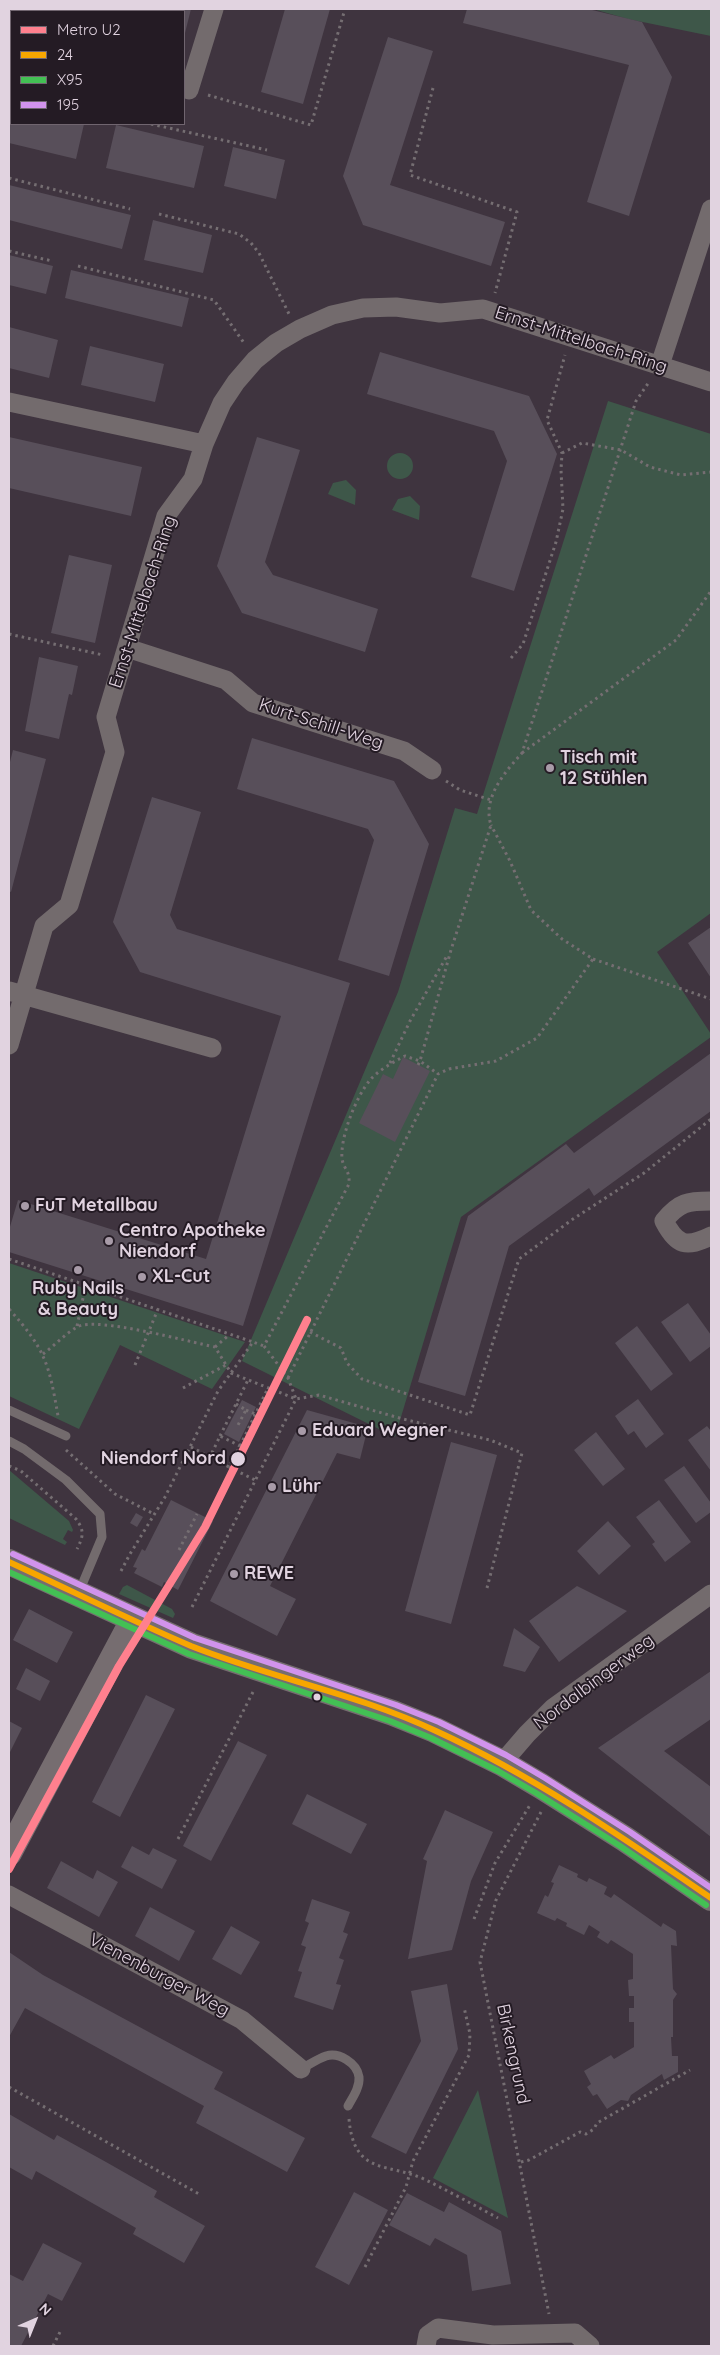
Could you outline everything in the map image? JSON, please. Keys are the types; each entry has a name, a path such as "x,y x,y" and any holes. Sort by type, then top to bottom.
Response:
{"street":[{"path":"186,89 214,9"},
{"path":"660,365 711,209"},
{"name":"Ernst-Mittelbach-Ring","path":"9,1045 16,993 44,926 69,906 115,752 106,717 166,516 193,479 204,444 222,403 236,382 255,360 276,343 300,329 332,315 362,308 396,307 440,313 482,309 711,382"},
{"path":"9,402 204,444"},
{"name":"Kurt-Schill-Weg","path":"125,656 226,680 253,703 404,751 432,770"},
{"path":"16,993 212,1048"},
{"path":"711,1201 690,1201 673,1209 664,1221 670,1232 680,1243 690,1244 711,1236"},
{"path":"9,1562 192,1646 393,1713 435,1730 502,1764 547,1790 625,1839 711,1898"},
{"name":"Nordalbingerweg","path":"502,1764 527,1734 554,1708 711,1594"},
{"path":"9,1853 133,1620"},
{"name":"Vienenburger Weg","path":"9,1895 242,2020 301,2069"},
{"path":"426,2346 428,2335 438,2328 493,2335 575,2333 590,2346"},
{"path":"477,2346 493,2335"}],"lane":[{"path":"9,1410 66,1436"},
{"path":"9,1440 66,1480 100,1514 102,1537 78,1594"},
{"path":"301,2069 327,2056 340,2056 353,2064 359,2075 359,2081 348,2106"}],"path":[{"path":"186,89 311,125 346,9"},
{"path":"433,88 410,175 516,212 490,312"},
{"path":"155,125 267,150"},
{"path":"9,178 130,209"},
{"path":"159,214 239,234 252,243 259,253 283,305 300,329"},
{"path":"9,251 52,261"},
{"path":"78,266 214,300 255,360"},
{"path":"511,658 523,644 556,542 563,509 562,453 547,420 570,336"},
{"path":"522,753 636,401 660,365"},
{"path":"562,453 582,443 621,450 650,467 681,475 711,472"},
{"path":"711,591 676,640 522,753 503,774 491,800 488,816 531,910 562,939 593,959 711,999"},
{"path":"9,634 104,656 125,656"},
{"path":"432,770 460,790 491,800"},
{"path":"419,1063 451,950 491,825"},
{"path":"390,1064 410,1021 451,950"},
{"path":"288,1378 438,1074 449,1069 496,1061 537,1038 593,959"},
{"path":"264,1346 349,1184 350,1174 342,1161 343,1140 356,1104 370,1080 390,1064 404,1056 438,1074"},
{"path":"310,1332 341,1348 348,1363 362,1380 470,1415 519,1258 573,1219 644,1173 711,1119"},
{"path":"9,1259 264,1346 288,1378 296,1400 192,1607"},
{"path":"78,1326 86,1284"},
{"path":"135,1365 158,1309"},
{"path":"43,1354 78,1326 91,1324 148,1332 215,1347 231,1373 296,1400 319,1395 403,1419 490,1440 522,1453 487,1588"},
{"path":"215,1347 230,1334"},
{"path":"121,1571 165,1497 218,1391 253,1342"},
{"path":"183,1388 226,1365"},
{"path":"210,1457 248,1380"},
{"path":"229,1467 268,1388"},
{"path":"236,1404 255,1414"},
{"path":"238,1425 246,1410"},
{"path":"220,1436 240,1446"},
{"path":"191,1447 255,1480"},
{"path":"9,1466 20,1471 76,1519 82,1527 83,1537 77,1549"},
{"path":"180,1550 197,1514"},
{"path":"178,1839 264,1671"},
{"path":"474,1919 495,1863 547,1790"},
{"name":"Birkengrund","path":"547,1790 532,1829 496,1900 480,1962 521,2162 553,2333"},
{"path":"364,2267 406,2187 413,2161 469,2055 470,2034 464,2007"},
{"path":"521,2162 529,2160 580,2132 586,2134 594,2129 597,2123 690,2070"},
{"path":"9,2087 200,2194"},
{"path":"348,2106 354,2142 363,2155 373,2164 424,2178 498,2218"},
{"path":"53,2346 61,2330"}],"green space":[{"path":"593,9 711,9 711,36 628,19"},
{"path":"608,401 711,434 711,913 657,952 711,1034 711,1037 461,1217 395,1437 242,1361 398,992 455,808 477,814"},
{"path":"400,453 409,457 413,466 409,475 400,479 391,475 387,466 391,457"},
{"path":"346,480 356,490 355,505 328,494 333,483"},
{"path":"410,496 420,506 419,520 392,510 398,499"},
{"path":"9,1263 245,1342 212,1389 120,1345 79,1429 9,1396"},
{"path":"9,1470 69,1521 73,1530 72,1532 68,1530 63,1539 67,1542 65,1545 9,1518"},
{"path":"127,1585 172,1609 175,1614 173,1618 119,1594 123,1587"},
{"path":"478,2090 508,2218 433,2178"}],"building":[{"path":"80,9 117,9 116,10"},
{"path":"191,9 185,33 185,10 153,10"},
{"path":"285,9 330,9 303,104 261,92"},
{"path":"467,9 588,9 642,22 672,77 629,216 587,202 629,65 463,23"},
{"path":"388,37 433,51 390,185 505,222 491,266 363,225 343,176"},
{"path":"9,99 10,125 84,125 76,159 9,143"},
{"path":"116,125 204,146 194,188 106,168"},
{"path":"233,147 285,160 276,199 224,186"},
{"path":"9,185 131,215 122,249 9,220"},
{"path":"153,220 212,235 203,273 144,260"},
{"path":"9,255 53,266 46,294 9,285"},
{"path":"71,270 189,298 182,327 65,298"},
{"path":"9,327 58,340 49,378 9,368"},
{"path":"90,346 164,364 155,402 81,385"},
{"path":"380,352 529,396 557,454 514,591 471,577 507,461 494,431 367,394"},
{"path":"9,437 142,467 131,516 9,488"},
{"path":"257,437 300,450 265,562 273,575 378,609 365,652 242,613 217,566"},
{"path":"69,555 112,565 95,643 51,633"},
{"path":"39,657 78,666 72,695 69,694 59,739 25,731"},
{"path":"252,738 394,781 429,844 389,976 338,960 374,840 368,829 237,789"},
{"path":"13,750 46,759 11,892 9,891 9,766"},
{"path":"152,797 201,812 170,915 177,929 350,983 243,1326 9,1252 9,1230 18,1200 206,1259 281,1016 140,972 113,922"},
{"path":"711,927 711,978 688,943"},
{"path":"711,1053 711,1111 594,1196 589,1188 509,1246 465,1396 418,1382 468,1216 566,1144 574,1153"},
{"path":"403,1057 430,1071 395,1142 359,1123 383,1074 393,1079"},
{"path":"688,1303 711,1335 711,1346 690,1362 661,1322"},
{"path":"637,1326 673,1374 651,1391 615,1343"},
{"path":"638,1399 664,1434 646,1448 634,1431 628,1435 615,1416"},
{"path":"242,1400 256,1407 239,1442 224,1434"},
{"path":"307,1410 368,1427 360,1459 337,1453 270,1586 296,1599 277,1636 210,1601"},
{"path":"707,1426 711,1431 711,1471 688,1440"},
{"path":"596,1432 625,1469 603,1486 574,1450"},
{"path":"451,1442 497,1455 451,1624 405,1611"},
{"path":"684,1466 711,1503 711,1512 696,1523 664,1480"},
{"path":"171,1500 213,1521 178,1590 164,1582 162,1587 134,1573 137,1568 133,1567 142,1549 145,1551"},
{"path":"659,1500 691,1542 665,1562 652,1544 655,1542 636,1517"},
{"path":"136,1513 143,1517 137,1527 130,1523"},
{"path":"608,1521 631,1546 599,1575 577,1551"},
{"path":"577,1586 627,1611 559,1662 529,1621"},
{"path":"29,1609 73,1632 57,1663 13,1640"},
{"path":"514,1628 540,1647 525,1672 503,1666"},
{"path":"26,1668 50,1681 40,1701 16,1689"},
{"path":"711,1671 711,1719 664,1751 711,1787 711,1837 598,1748"},
{"path":"146,1695 175,1709 120,1817 92,1802"},
{"path":"9,1721 22,1728 9,1754"},
{"path":"238,1741 267,1755 211,1861 183,1846"},
{"path":"307,1794 367,1824 351,1854 292,1824"},
{"path":"445,1810 493,1832 471,1881 452,1950 408,1959 427,1861 423,1859"},
{"path":"132,1846 149,1855 153,1848 177,1860 162,1889 121,1867"},
{"path":"61,1861 93,1879 97,1870 118,1882 99,1917 47,1888"},
{"path":"559,1865 578,1874 577,1877 587,1882 589,1878 607,1887 604,1894 611,1898 614,1894 661,1927 663,1923 676,1931 677,1946 671,1945 673,1989 677,1994 673,2000 673,2037 671,2037 672,2056 678,2056 678,2072 664,2080 662,2074 631,2095 628,2101 621,2100 607,2109 597,2094 593,2096 587,2087 591,2084 584,2071 611,2055 614,2059 634,2047 634,2022 629,2022 629,2008 634,2008 634,1996 629,1996 628,1980 633,1979 633,1954 611,1940 608,1944 597,1937 600,1932 589,1925 584,1935 566,1926 567,1923 557,1918 555,1921 537,1913 545,1895 548,1897 554,1883 551,1882"},
{"path":"312,1899 350,1912 343,1932 348,1934 339,1958 344,1960 336,1984 341,1985 333,2010 294,1997 302,1972 298,1971 306,1947 301,1945 309,1923 305,1921"},
{"path":"150,1907 195,1931 179,1961 135,1936"},
{"path":"231,1926 260,1942 241,1975 212,1959"},
{"path":"9,1952 43,1975 223,2072 214,2089 305,2138 287,2172 196,2123 204,2106 25,2008 9,2037"},
{"path":"447,1984 458,2049 406,2154 371,2137 421,2041 411,1991"},
{"path":"9,2114 54,2140 57,2135 157,2191 154,2197 205,2226 184,2263 133,2234 136,2228 36,2171 32,2180 9,2167"},
{"path":"354,2192 388,2210 349,2285 315,2267"},
{"path":"407,2193 444,2212 449,2202 501,2231 511,2284 472,2291 467,2255 435,2238 430,2246 389,2225"},
{"path":"43,2243 82,2263 62,2301 48,2294 21,2346 9,2346 9,2274 23,2281"}],"metro line":[{"name":"U2","path":"9,1869 119,1666 205,1527 307,1320"}],"transit line":[{"name":"195","path":"13,1554 195,1638 396,1705 439,1722 506,1755 545,1778 630,1832 711,1888"},
{"name":"24","path":"9,1562 191,1646 252,1668 345,1696 436,1731 508,1767 577,1808 711,1898"},
{"name":"X95","path":"9,1572 189,1654 390,1721 431,1738 498,1771 536,1793 620,1846 706,1905"}],"place":[{"name":"Tisch mit 12 Stühlen","path":"550,768"},
{"name":"FuT Metallbau","path":"25,1206"},
{"name":"Centro Apotheke Niendorf","path":"109,1241"},
{"name":"Ruby Nails & Beauty","path":"78,1270"},
{"name":"XL-Cut","path":"142,1277"},
{"name":"Eduard Wegner","path":"302,1431"},
{"name":"Niendorf Nord","path":"238,1459"},
{"name":"Lühr","path":"272,1487"},
{"name":"REWE","path":"234,1574"}]}
